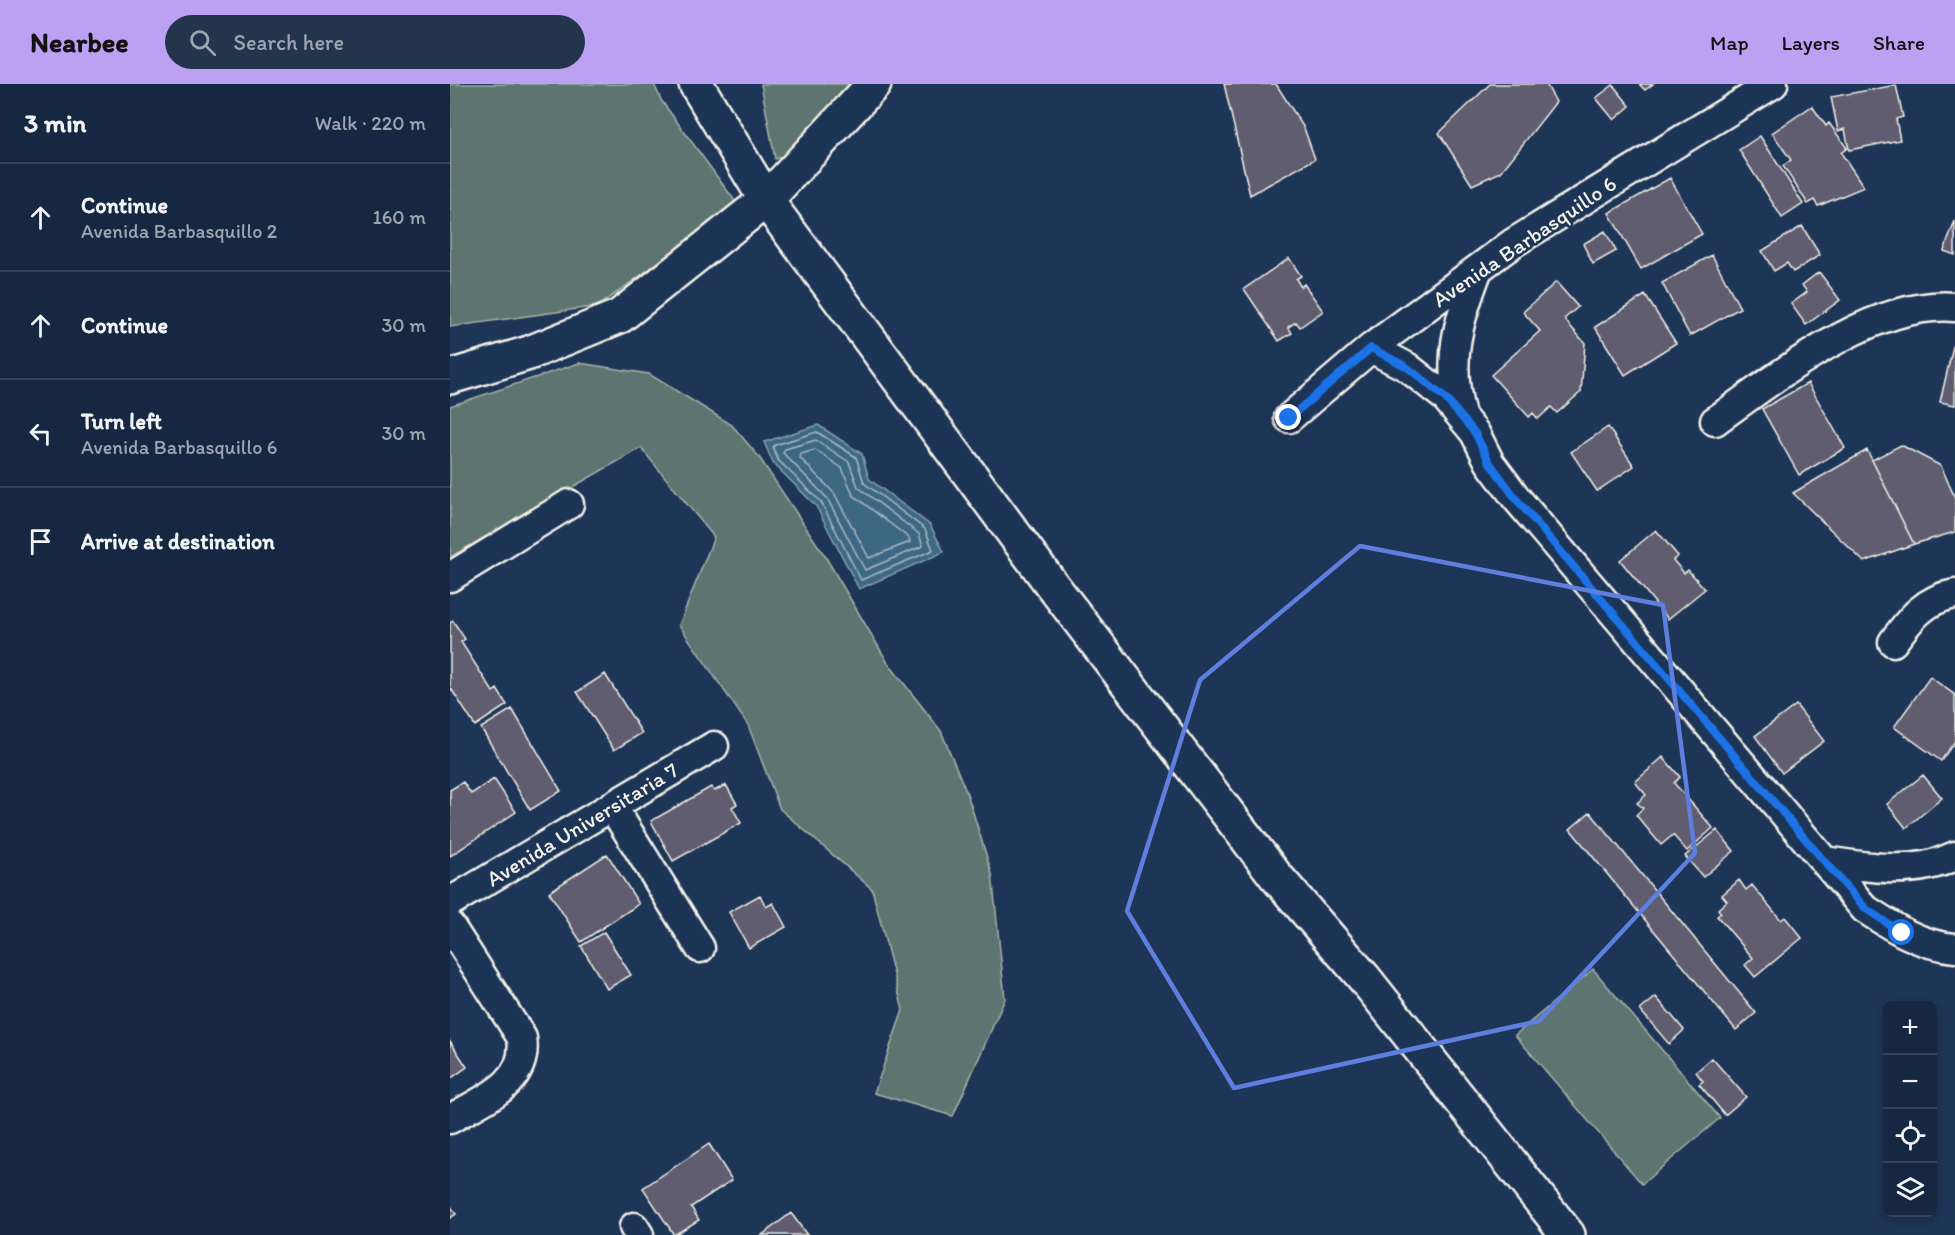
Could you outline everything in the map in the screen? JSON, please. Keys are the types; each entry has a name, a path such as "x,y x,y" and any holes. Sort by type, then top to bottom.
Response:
{"street":[{"path":"696,84 765,200 1052,585 1275,875 1372,988 1568,1235"},
{"path":"450,377 529,353 620,316 765,200 874,84"},
{"name":"Avenida Barbasquillo 6","path":"1289,418 1371,348 1513,243 1773,84"},
{"path":"1462,417 1455,394 1452,365 1464,303 1478,269"},
{"path":"1715,422 1790,366 1853,331 1904,312 1955,307"},
{"path":"1371,348 1407,367 1445,398 1462,417 1475,433 1490,463 1517,500 1866,909 1902,933 1936,946 1955,948"},
{"path":"450,577 569,504"},
{"path":"1893,642 1914,613 1942,596 1955,594"},
{"name":"Avenida Universitaria 7","path":"450,902 714,746"},
{"path":"612,806 700,948"},
{"path":"1824,861 1878,869 1913,868 1955,856"},
{"path":"450,926 522,1038 524,1051 515,1076 505,1086 450,1119"}],"highlighted area":[{"path":"1360,546 1663,605 1695,853 1539,1021 1234,1088 1127,911 1200,680"}],"green space":[{"path":"450,84 654,84 661,100 738,205 598,306 450,327"},
{"path":"761,84 889,84 841,137 775,159"},
{"path":"579,363 649,374 732,425 759,457 825,556 888,663 941,731 968,796 992,874 1005,999 953,1116 874,1093 903,1010 872,889 780,809 748,725 679,625 714,537 641,448 450,557 450,406"},
{"path":"1593,969 1720,1118 1642,1184 1515,1035"}],"water":[{"path":"818,425 862,454 869,479 930,525 944,552 859,589 816,506 773,463 764,442"}],"building":[{"path":"1224,84 1276,84 1304,128 1315,159 1250,195"},
{"path":"1490,84 1546,84 1556,102 1501,172 1472,185 1439,133"},
{"path":"1639,84 1653,84 1645,90"},
{"path":"1613,85 1630,106 1614,120 1596,98"},
{"path":"1896,85 1903,117 1896,119 1900,140 1849,150 1845,129 1838,131 1831,97"},
{"path":"1812,106 1826,126 1829,123 1847,148 1841,153 1864,187 1818,206 1814,200 1808,204 1783,166 1791,160 1772,133"},
{"path":"1760,136 1803,204 1782,218 1739,150"},
{"path":"1670,178 1702,234 1641,269 1609,213"},
{"path":"1955,221 1955,255 1944,251"},
{"path":"1802,226 1820,255 1793,272 1787,263 1774,271 1762,251"},
{"path":"1605,231 1616,251 1593,264 1583,244"},
{"path":"1712,255 1740,308 1690,336 1662,283"},
{"path":"1289,258 1301,276 1296,279 1301,287 1304,284 1323,311 1300,327 1296,322 1288,327 1292,333 1279,341 1244,289"},
{"path":"1819,272 1840,300 1806,325 1791,304 1807,292 1802,285"},
{"path":"1556,282 1578,307 1564,319 1585,343 1581,392 1557,413 1551,407 1538,419 1533,413 1529,417 1491,375 1540,331 1523,312"},
{"path":"1645,295 1676,343 1625,375 1595,327"},
{"path":"1955,342 1955,405 1940,402"},
{"path":"1808,383 1845,448 1799,475 1762,409"},
{"path":"1608,427 1634,466 1597,491 1571,452"},
{"path":"1901,445 1941,466 1955,498 1955,532 1914,544 1872,460"},
{"path":"1867,450 1914,544 1864,562 1793,493"},
{"path":"1656,530 1678,556 1673,560 1684,573 1688,570 1705,589 1668,619 1620,560"},
{"path":"453,621 465,639 461,642 493,692 497,689 507,705 475,726 450,687 450,623"},
{"path":"605,674 642,733 614,750 577,692"},
{"path":"1930,677 1955,695 1955,741 1941,761 1894,727"},
{"path":"1796,705 1824,741 1782,773 1755,736"},
{"path":"512,709 561,791 530,810 481,728"},
{"path":"1663,757 1680,777 1674,783 1713,828 1687,851 1673,835 1661,845 1636,815 1643,808 1637,803 1646,795 1635,782"},
{"path":"1923,775 1942,798 1906,828 1887,804"},
{"path":"494,779 516,812 450,856 450,790 463,782 471,794"},
{"path":"726,785 737,804 732,807 741,823 673,861 651,821 711,787 714,791"},
{"path":"1590,812 1756,1013 1736,1030 1570,829"},
{"path":"1717,830 1734,851 1703,877 1685,856"},
{"path":"607,854 639,904 581,942 549,892"},
{"path":"1739,880 1746,890 1752,885 1781,920 1785,917 1802,938 1755,977 1745,965 1753,958 1717,916 1721,913 1718,909 1727,901 1722,895"},
{"path":"760,895 766,907 773,903 786,927 749,948 729,912"},
{"path":"604,932 631,975 607,989 581,946"},
{"path":"1656,997 1684,1030 1669,1044 1640,1010"},
{"path":"450,1041 467,1067 450,1079"},
{"path":"1712,1058 1746,1097 1725,1115 1699,1084 1703,1081 1696,1072"},
{"path":"709,1144 732,1180 691,1207 699,1220 674,1235 643,1188"},
{"path":"450,1205 456,1214 450,1218"},
{"path":"791,1213 807,1235 762,1235"}],"route":[{"path":"1289,418 1371,348 1407,367 1445,398 1475,433 1490,463 1517,500 1824,861 1866,909 1902,933"}]}
